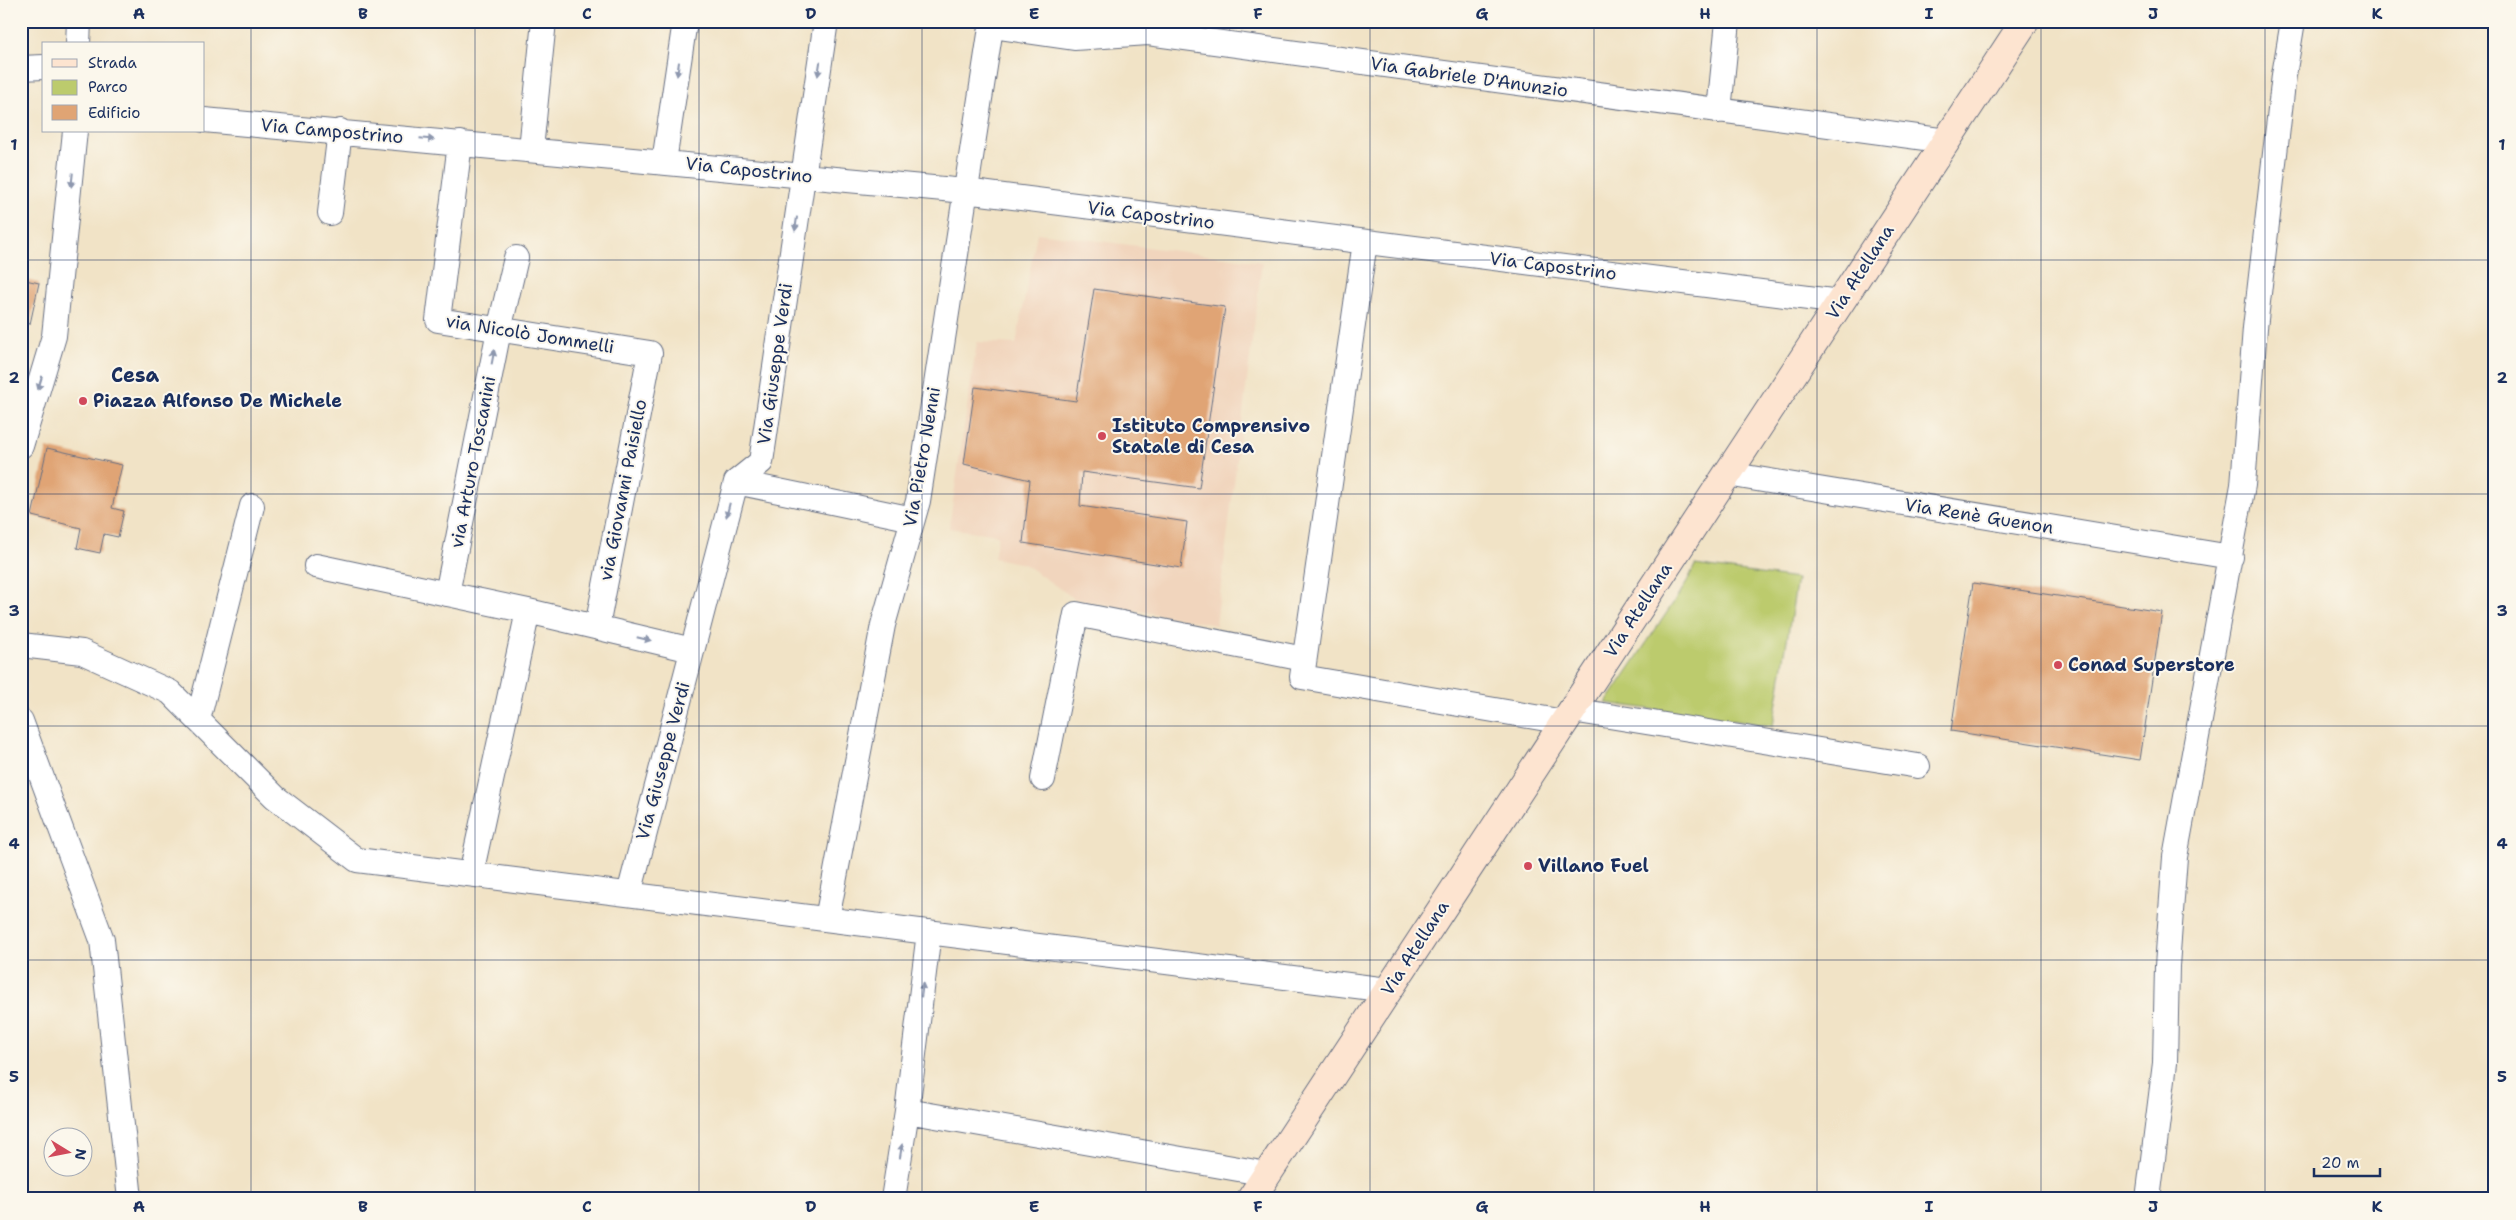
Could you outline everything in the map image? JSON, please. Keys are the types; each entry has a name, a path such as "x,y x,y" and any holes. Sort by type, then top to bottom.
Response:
{"main road":[{"name":"Via Atellana","path":"1251,1199 2025,21"}],"street":[{"path":"78,42 79,21"},
{"path":"531,149 544,21"},
{"path":"664,162 685,21"},
{"name":"Via Giuseppe Verdi","path":"629,894 736,482 761,462 826,21"},
{"path":"1719,112 1728,21"},
{"path":"2148,1199 2164,1063 2167,966 2175,857 2243,485 2255,328 2284,74 2293,21"},
{"name":"Via Gabriele D'Anunzio","path":"992,24 1074,38 1148,33 1719,112 1947,141"},
{"name":"Via Pietro Nenni","path":"827,919 883,625 918,501 992,24"},
{"path":"21,68 42,67"},
{"name":"Via Campostrino","path":"205,120 460,143"},
{"path":"330,213 340,131"},
{"path":"23,441 54,336 75,132"},
{"name":"Via Capostrino","path":"460,143 965,191 1840,302"},
{"name":"via Nicolò Jommelli","path":"460,143 438,320 650,354"},
{"path":"1365,242 1302,677 1918,766"},
{"name":"via Arturo Toscanini","path":"447,594 499,330 516,258"},
{"name":"via Giovanni Paisiello","path":"597,627 650,354"},
{"name":"Via Renè Guenon","path":"1727,474 2231,557"},
{"path":"736,482 913,519"},
{"path":"198,720 252,506"},
{"path":"316,566 528,611 692,650"},
{"path":"471,874 528,611"},
{"path":"1044,779 1076,614 1304,659"},
{"path":"21,645 82,652 170,692 275,797 357,860 1388,990"},
{"path":"21,721 102,940 130,1199"},
{"path":"893,1199 907,1111 929,932"},
{"path":"907,1111 1267,1174"}],"shaded area":[{"name":"Istituto Comprensivo Statale di Cesa","path":"1037,233 1262,262 1216,625 1075,599 1024,564 994,558 998,535 949,528 977,342 1016,344"}],"green space":[{"path":"1695,565 1797,579 1773,726 1606,703 1686,584"}],"building":[{"path":"21,279 39,283 30,324 21,322"},
{"path":"1094,289 1225,307 1199,488 1082,472 1080,506 1187,522 1181,568 1023,543 1030,480 964,464 975,387 1076,401"},
{"path":"47,448 122,465 112,508 124,511 118,537 104,534 100,553 77,548 81,528 32,516"},
{"name":"Conad Superstore","path":"1973,583 2162,612 2140,760 1951,731"}],"place":[{"name":"Piazza Alfonso De Michele","path":"83,401"},
{"name":"Istituto Comprensivo Statale di Cesa","path":"1102,436"},
{"name":"Conad Superstore","path":"2058,665"},
{"name":"Villano Fuel","path":"1528,866"}],"district":[{"name":"Cesa","path":"135,375"}]}
